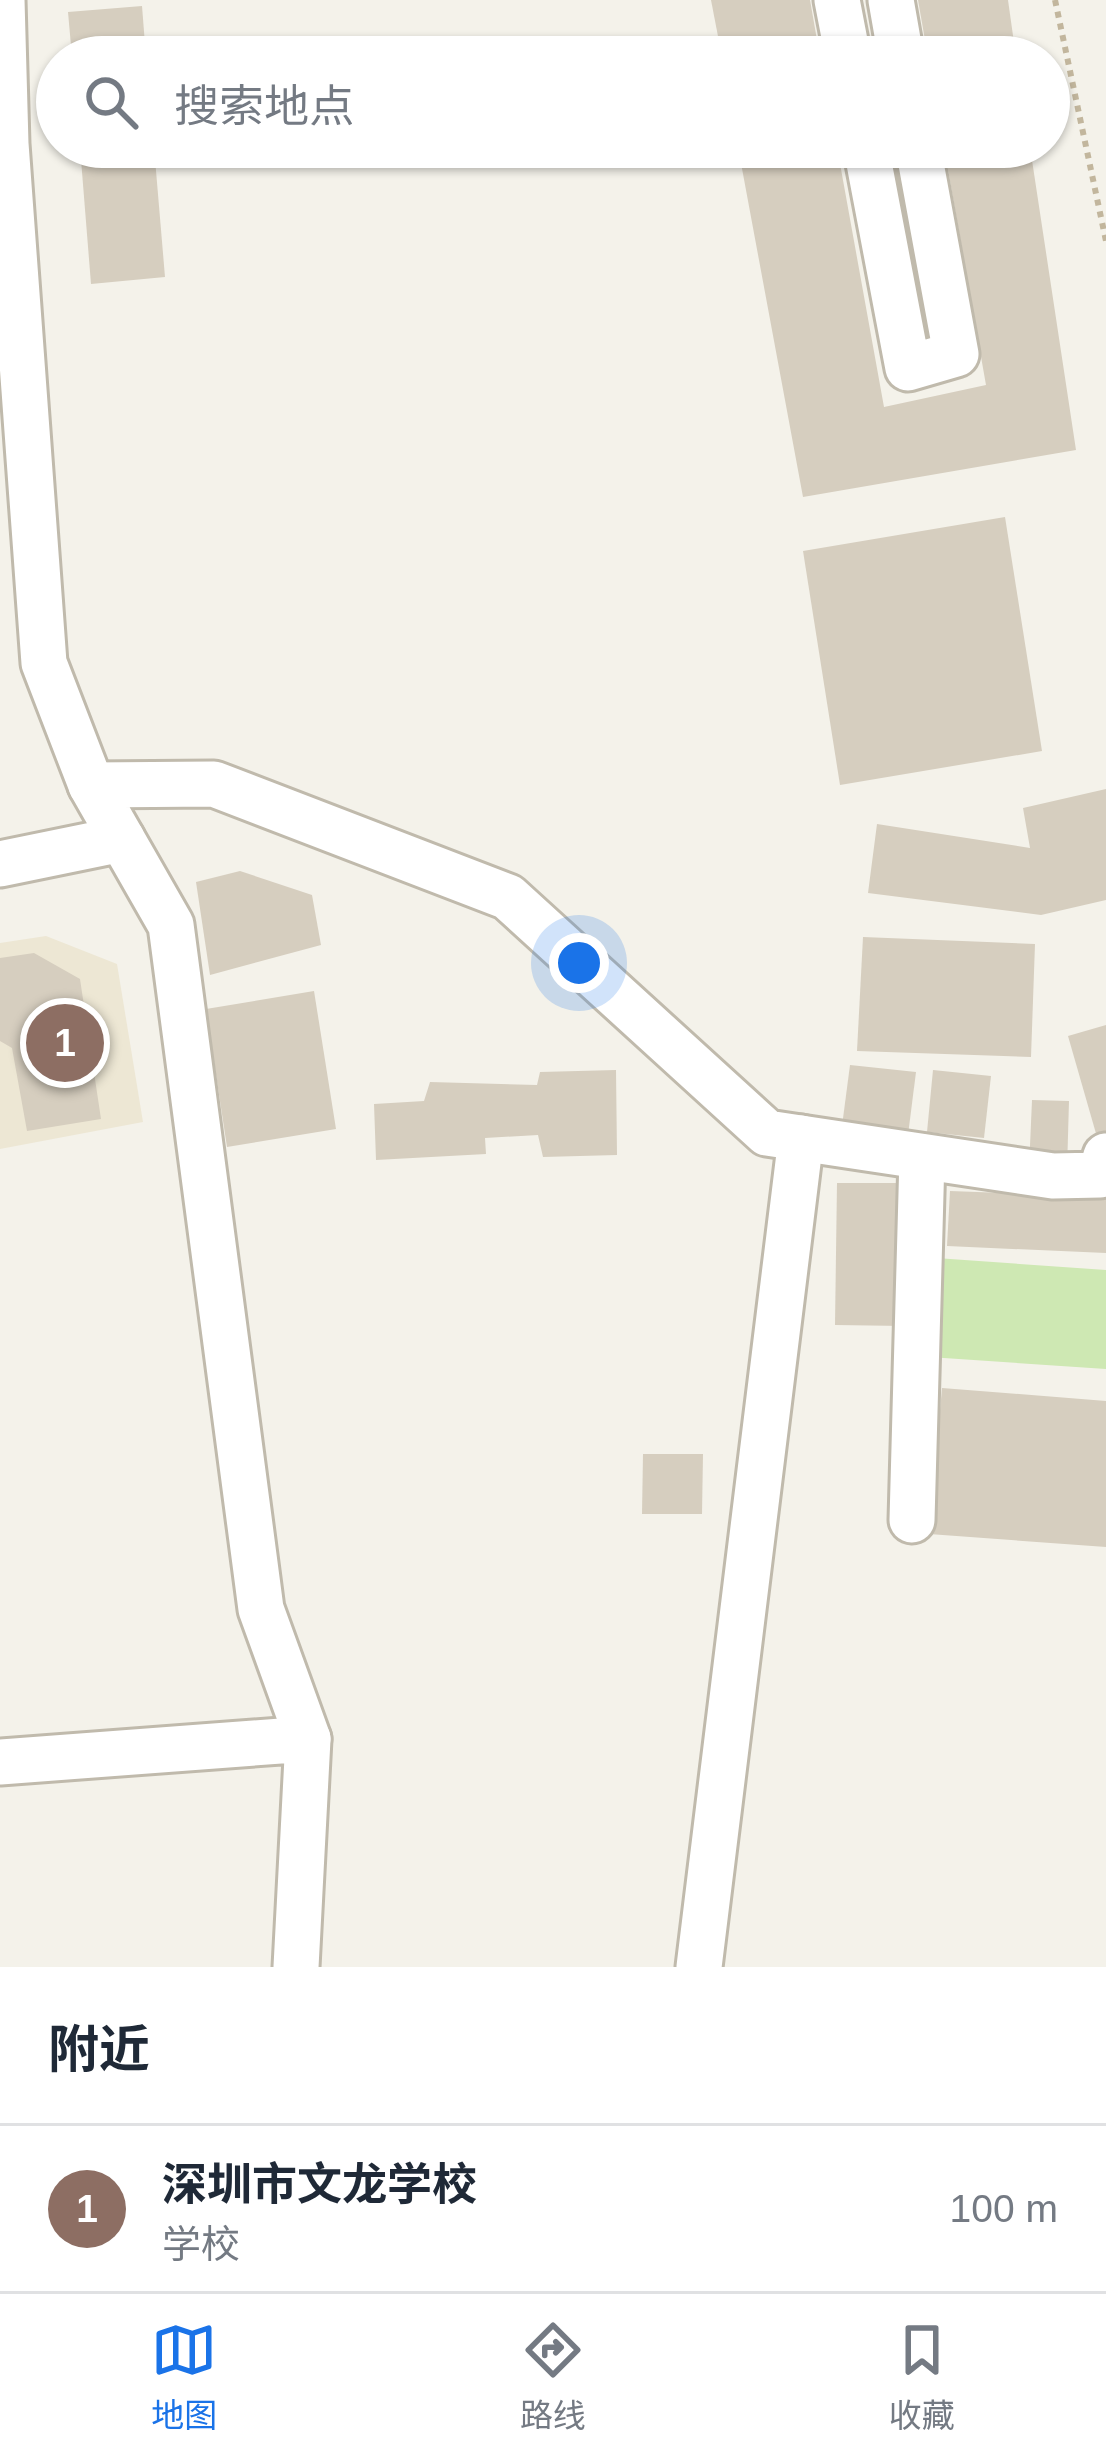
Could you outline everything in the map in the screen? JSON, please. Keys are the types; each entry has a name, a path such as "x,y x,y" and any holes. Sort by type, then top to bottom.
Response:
{"street":[{"path":"2,0 6,144 44,662 91,785 171,926 261,1609 308,1739 296,1967"},
{"path":"838,0 844,36"},
{"path":"891,0 898,36"},
{"path":"870,168 908,368 956,354 922,168"},
{"path":"91,785 214,784 508,897 767,1133 1053,1176 1100,1175 1106,1156"},
{"path":"0,864 122,839"},
{"path":"699,1967 801,1138"},
{"path":"912,1520 922,1157"},
{"path":"0,1762 308,1739"}],"path":[{"path":"1054,0 1062,36"},
{"path":"1070,74 1106,241"}],"shaded area":[{"path":"46,936 117,964 143,1122 0,1149 0,943"}],"green space":[{"path":"936,1258 1106,1270 1106,1369 929,1357"}],"building":[{"path":"711,0 810,0 816,36 718,36"},
{"path":"918,0 1008,0 1013,36 924,36"},
{"path":"142,6 144,36 70,36 68,12"},
{"path":"82,168 156,168 165,277 91,284"},
{"path":"742,168 841,168 884,407 986,385 948,168 1033,168 1076,450 803,497"},
{"path":"1005,517 1042,751 840,785 803,551"},
{"path":"1106,789 1106,900 1041,915 868,893 877,824 1030,848 1023,808"},
{"path":"240,871 312,895 321,945 210,975 196,882"},
{"path":"863,937 1035,944 1031,1057 857,1051"},
{"path":"34,953 80,979 101,1119 27,1131 12,1048 0,1041 0,958"},
{"path":"314,991 336,1129 227,1147 206,1009"},
{"path":"1106,1025 1106,1141 1099,1144 1068,1036"},
{"path":"850,1065 916,1072 908,1135 842,1126"},
{"path":"616,1070 617,1155 543,1157 538,1135 485,1138 486,1154 376,1160 374,1104 424,1101 430,1082 537,1085 540,1072"},
{"path":"933,1070 991,1076 984,1138 927,1132"},
{"path":"1032,1100 1069,1101 1067,1170 1029,1169"},
{"path":"837,1183 906,1183 904,1326 835,1325"},
{"path":"950,1191 1106,1197 1106,1253 947,1246"},
{"path":"942,1388 1106,1401 1106,1547 929,1534"},
{"path":"643,1454 703,1454 702,1514 642,1514"}],"place":[{"name":"深圳市文龙学校","path":"65,1043"}]}
